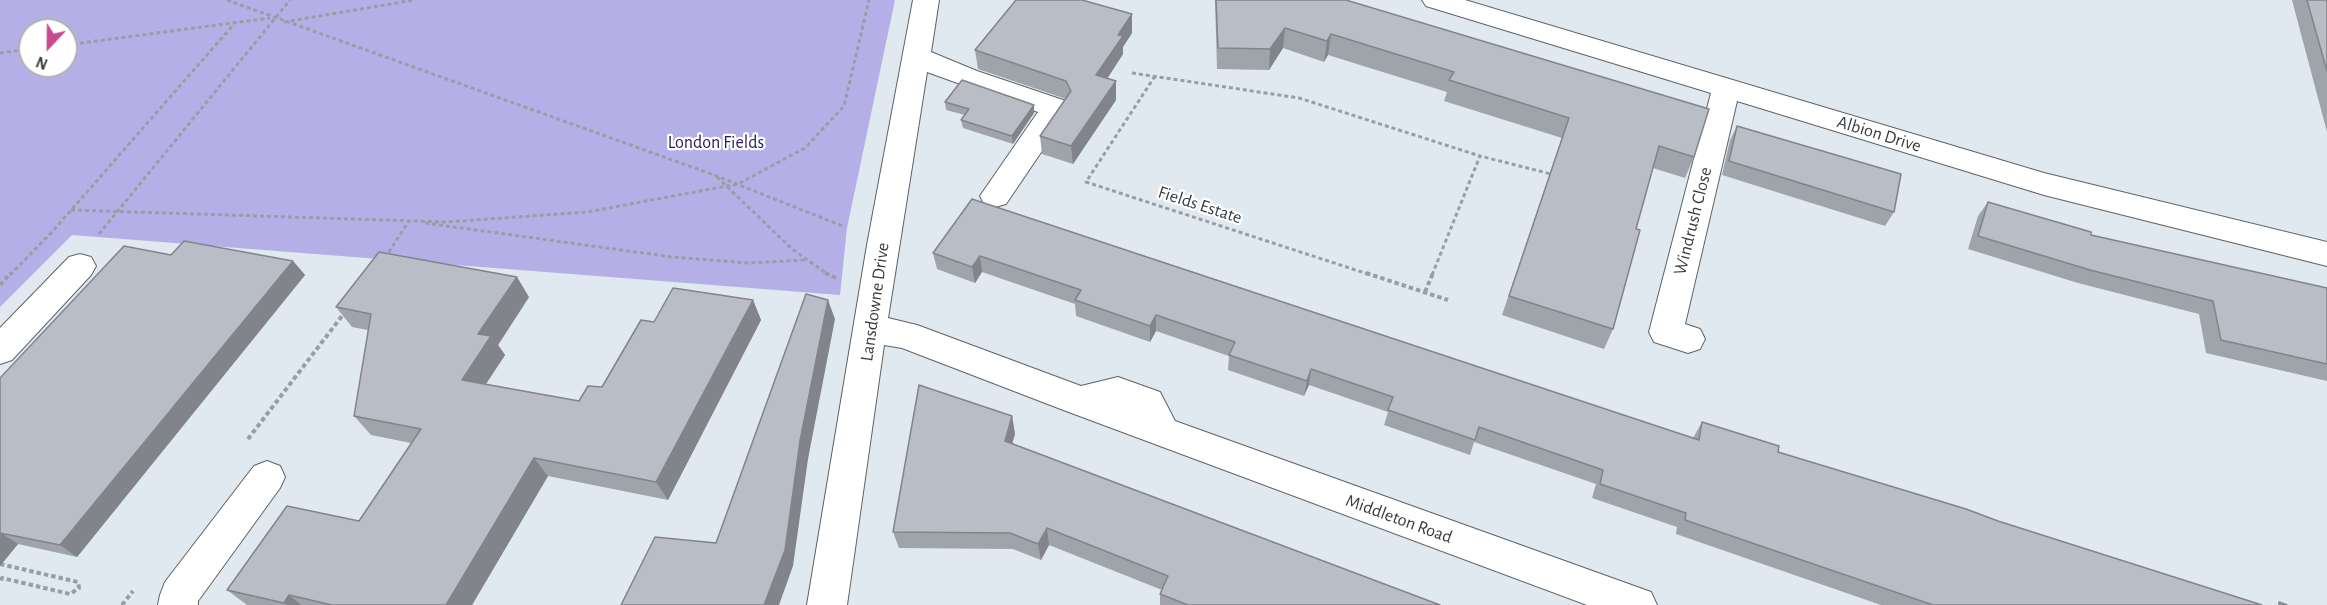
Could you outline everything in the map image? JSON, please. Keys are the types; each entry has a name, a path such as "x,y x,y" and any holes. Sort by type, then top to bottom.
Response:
{"street":[{"name":"Lansdowne Drive","path":"827,605 872,329 883,245 926,0"},
{"name":"Albion Drive","path":"1435,0 2044,184 2327,254"},
{"path":"917,57 968,78 1056,108 995,196"},
{"name":"Windrush Close","path":"1688,339 1666,332 1726,88"},
{"path":"0,350 80,266"},
{"path":"872,329 905,335 1078,401 1118,391 1148,402 1163,432"},
{"path":"1046,388 1053,412 1084,424 1122,417"},
{"name":"Middleton Road","path":"1078,401 1636,605"},
{"path":"178,605 179,595 267,477"}],"path":[{"path":"227,0 714,175 853,231"},
{"path":"80,266 77,259 290,0"},
{"path":"284,22 414,0"},
{"path":"71,210 447,222 587,212 738,184 806,148 844,106 869,0"},
{"path":"78,44 273,18"},
{"path":"0,285 71,210 234,24"},
{"path":"0,53 18,51"},
{"path":"1132,73 1299,98 1480,156 1560,176"},
{"name":"Fields Estate","path":"1155,76 1086,182 1448,300"},
{"path":"1425,292 1480,156"},
{"path":"714,175 804,260 825,275 842,280"},
{"path":"384,259 410,221"},
{"path":"410,221 672,257 748,263 804,260"},
{"path":"241,448 348,307"},
{"path":"0,564 78,582 79,588 70,594 2,578 0,581"},
{"path":"122,605 136,587"}],"green space":[{"name":"London Fields","path":"0,0 895,0 847,228 840,295 72,235 0,307"}],"building":[{"path":"1016,0 1082,0 1132,14 1118,35 1123,36 1096,75 1116,81 1071,146 1040,136 1071,91 1066,81 975,50"},
{"path":"1216,0 1346,0 1709,109 1694,157 1659,146 1636,229 1640,230 1613,329 1509,296 1569,118 1449,80 1454,72 1331,34 1327,41 1285,28 1270,49 1218,48"},
{"path":"2307,0 2327,0 2327,71"},
{"path":"962,80 1034,105 1012,136 961,120 969,109 945,102"},
{"path":"1737,126 1901,174 1894,212 1729,161"},
{"path":"972,199 1699,440 1702,422 1779,446 1778,452 1966,509 2262,605 1933,605 1685,520 1686,513 1600,484 1603,470 1479,427 1475,440 1388,410 1393,397 1311,369 1307,381 1229,355 1235,342 1156,315 1150,326 1075,300 1081,290 980,256 972,267 933,253"},
{"path":"1988,202 2091,232 2091,235 2327,288 2327,364 2221,340 2213,301 2090,270 1978,236"},
{"path":"184,241 293,261 60,545 0,533 0,378 124,246 171,255"},
{"path":"379,252 517,277 478,334 491,336 462,380 579,401 588,386 602,387 641,320 654,322 673,288 753,300 656,482 534,458 446,605 332,605 289,595 284,603 227,590 287,506 359,521 421,429 354,416 371,314 336,307"},
{"path":"806,294 828,300 800,441 785,550 764,605 621,605 655,537 716,543"},
{"path":"919,385 1012,416 1005,441 1440,605 1188,605 1160,594 1168,576 1047,528 1038,544 1010,533 893,532"}]}
